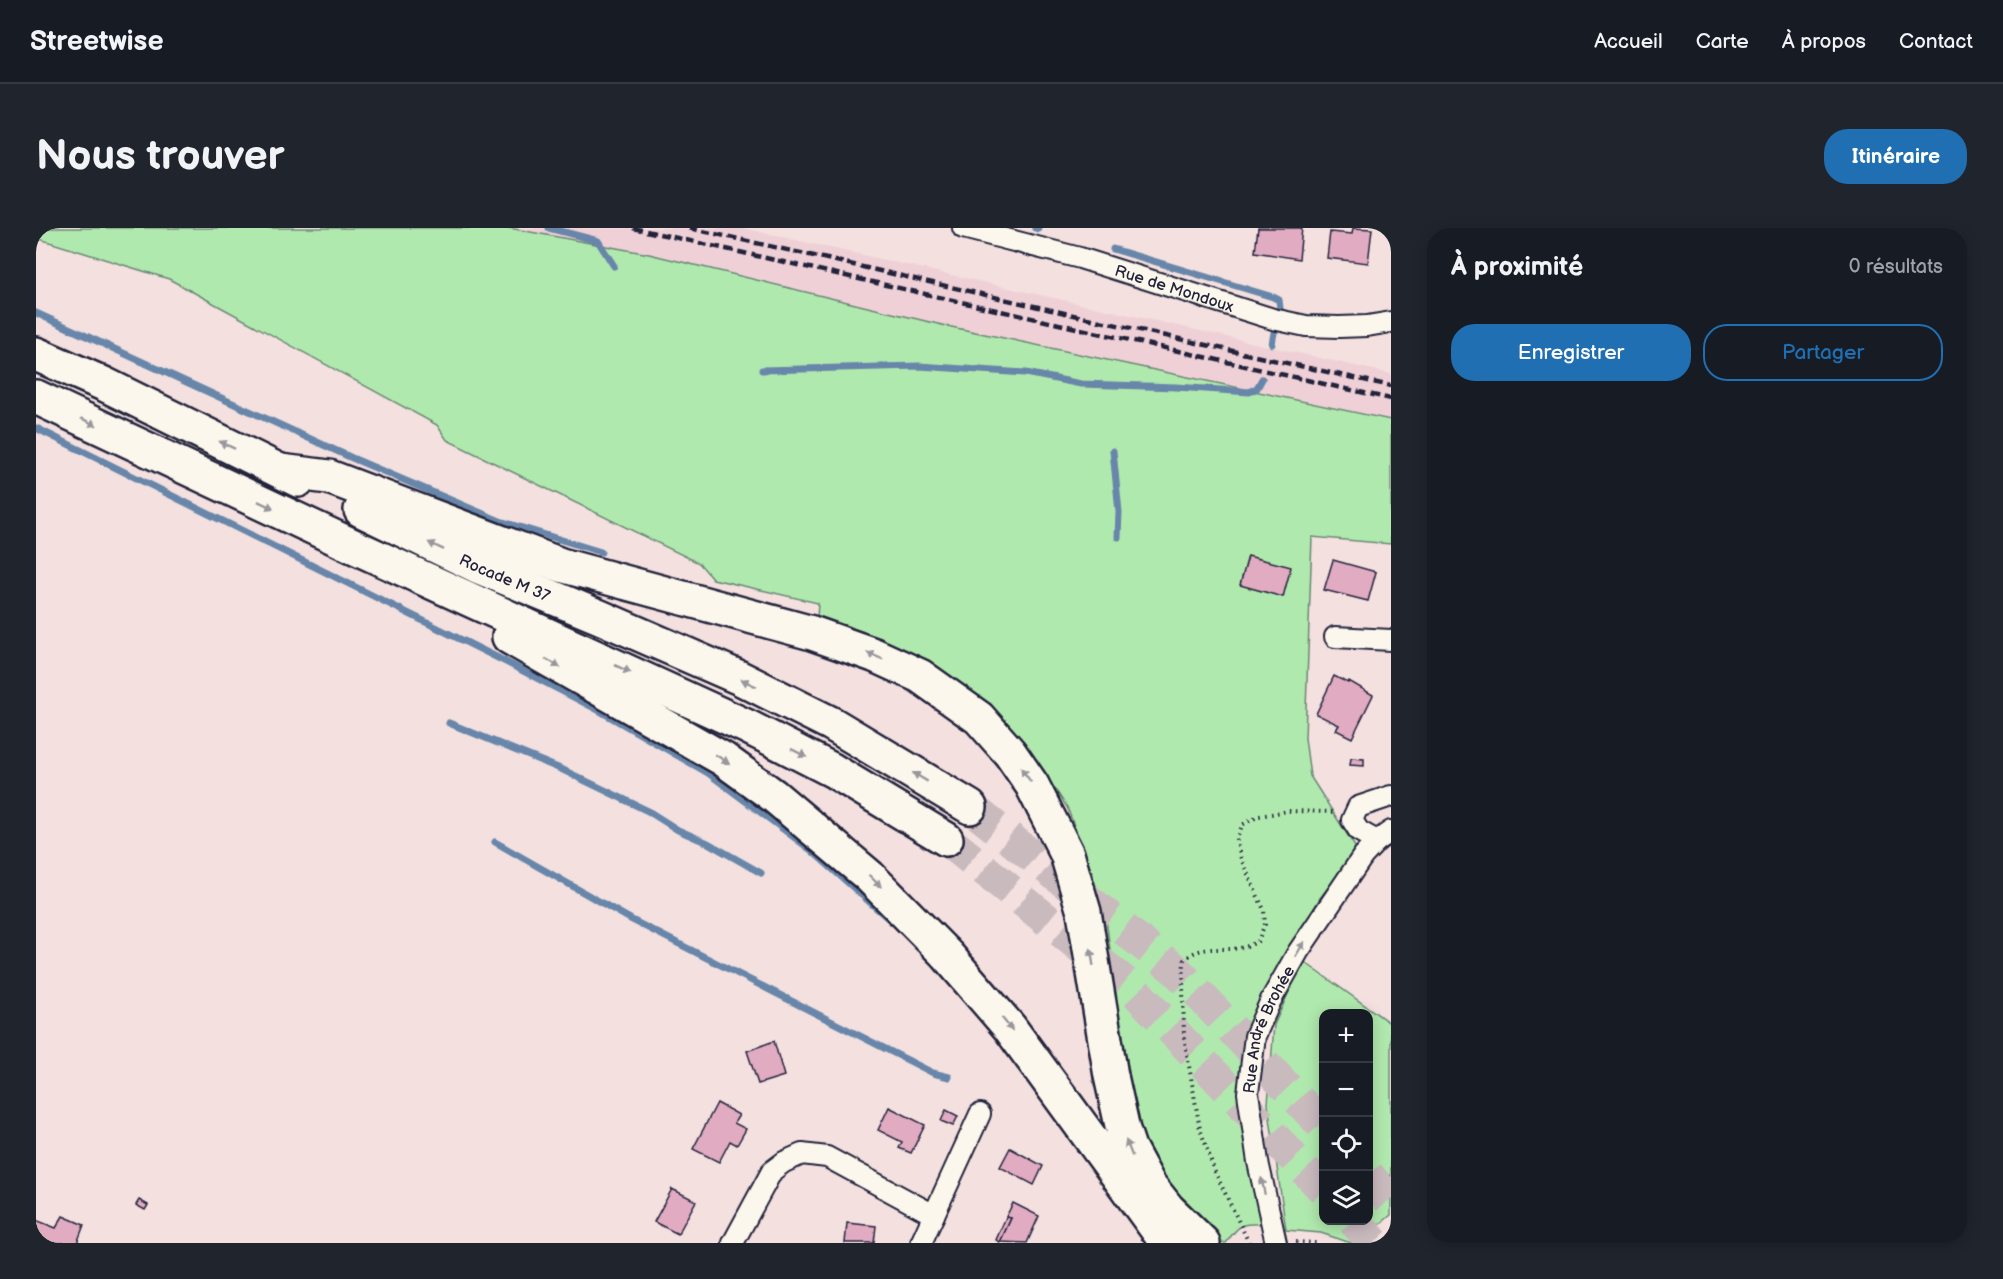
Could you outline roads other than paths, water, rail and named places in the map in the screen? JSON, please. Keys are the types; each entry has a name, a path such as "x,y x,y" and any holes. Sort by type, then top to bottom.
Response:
{"highway":[{"name":"Rocade M 37","path":"36,354 104,384 477,566 738,677 832,724 970,807"},
{"name":"Rocade M 37","path":"36,397 353,546 748,727 832,770 946,839"},
{"path":"280,471 329,477 561,565 812,633 874,655 920,676 979,718 1010,753 1032,785 1070,862 1084,912 1111,1076 1129,1148 1149,1185 1168,1209 1203,1243"},
{"path":"456,592 491,626 723,759 774,796 869,876 947,955 1010,1028 1167,1243"}],"street":[{"name":"Rue de Mondoux","path":"963,228 1080,258 1273,319 1306,326 1340,327 1391,322"},
{"path":"1335,637 1391,640"},
{"name":"Rue André Brohée","path":"1384,836 1359,831 1353,820 1358,807 1391,796"},
{"name":"Rue André Brohée","path":"1276,1243 1258,1162 1248,1093 1255,1036 1271,1000 1298,952 1363,856 1384,836"},
{"path":"921,1243 980,1114"},
{"path":"733,1243 772,1172 784,1162 802,1154 827,1156 934,1215"}],"waterway":[{"path":"549,228 598,241 614,266"},
{"path":"1113,249 1273,297 1279,300 1280,308"},
{"path":"36,313 352,458 500,521 601,552"},
{"path":"1272,344 1275,327"},
{"path":"762,370 919,366 1026,373 1081,384 1249,392 1257,388 1262,379"},
{"path":"36,428 506,662 600,711 708,773 811,850 892,922"},
{"path":"1113,451 1119,512 1118,537"},
{"path":"449,723 563,770 648,811 678,830 708,843 761,873"},
{"path":"495,842 632,920 933,1073 949,1077"}],"tunnel":[{"path":"970,807 1177,971 1319,1122"},
{"path":"946,839 1133,989 1319,1185"},
{"path":"1373,1181 1391,1202"},
{"path":"1358,1225 1374,1243"}],"railway":[{"path":"633,228 1391,399"},
{"path":"689,228 1391,386"}]}
